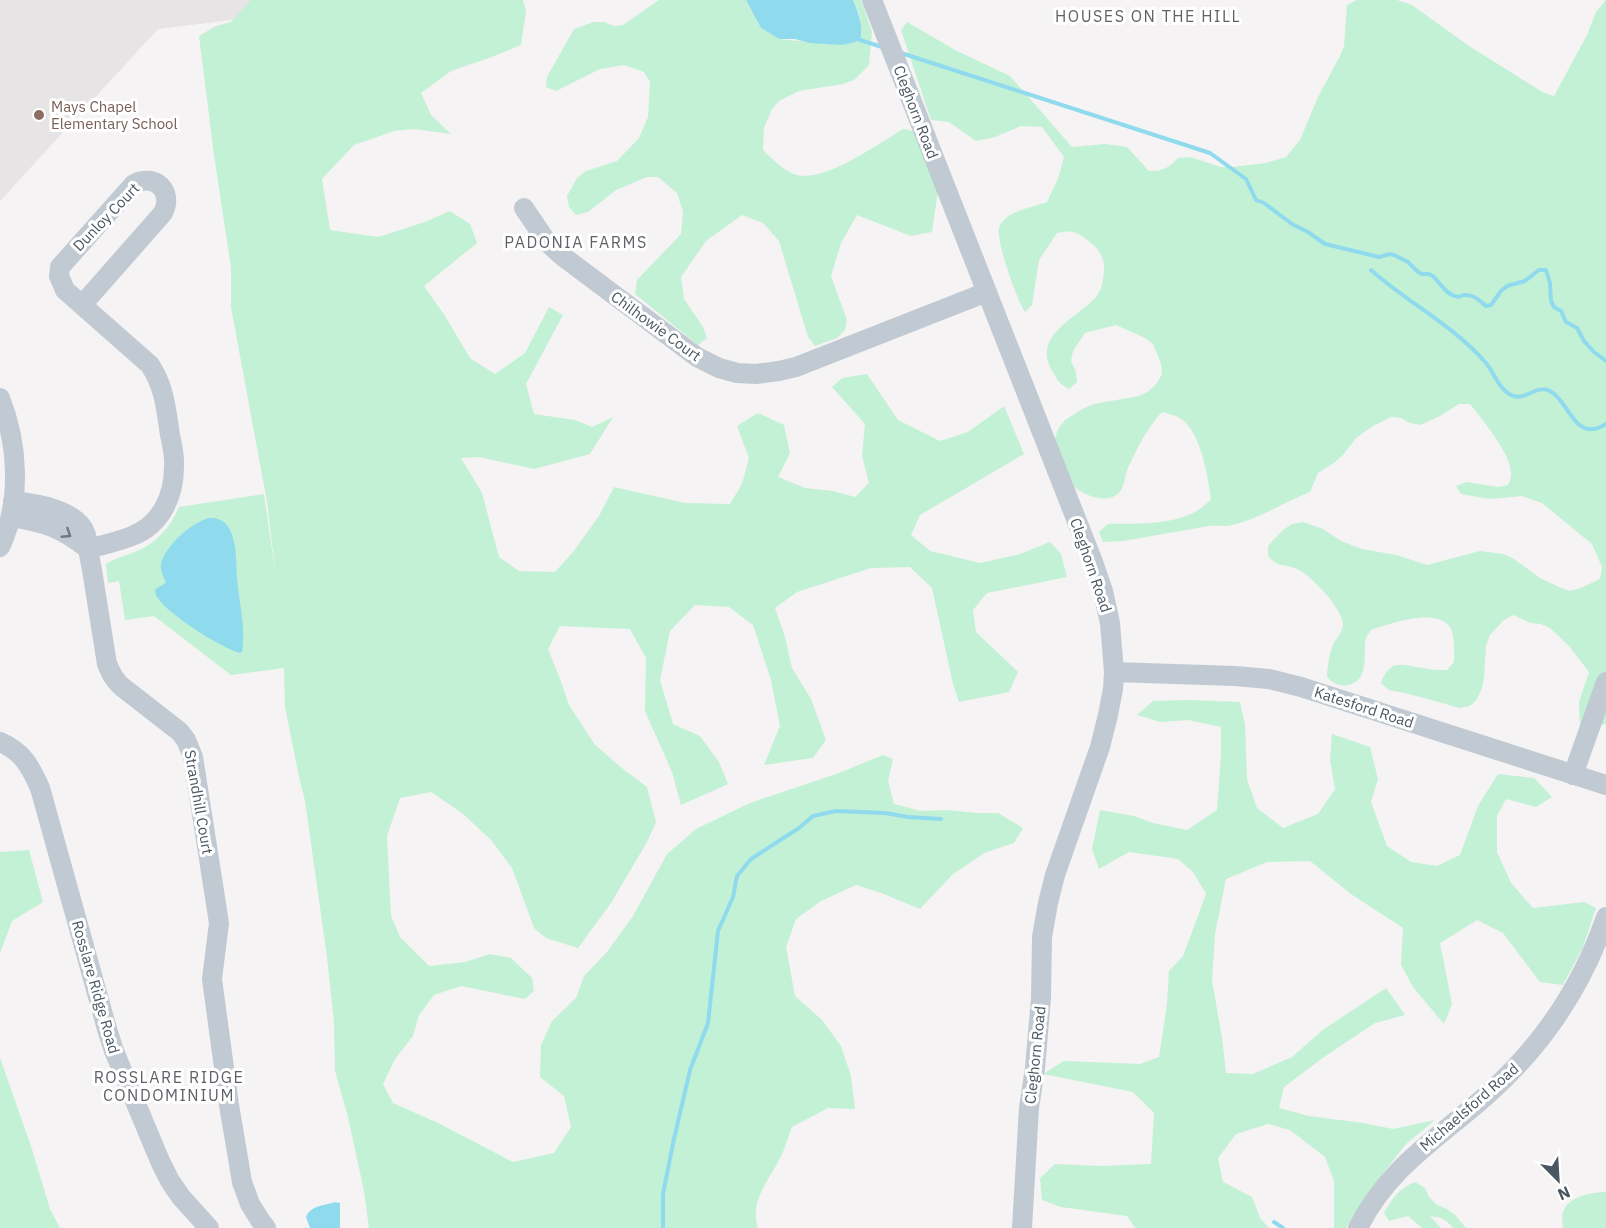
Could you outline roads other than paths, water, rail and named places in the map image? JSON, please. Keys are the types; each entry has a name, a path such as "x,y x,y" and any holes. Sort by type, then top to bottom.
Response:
{"street":[{"name":"Cleghorn Road","path":"872,0 1103,591 1110,623 1114,672 1108,715 1100,747 1055,876 1042,937 1041,998 1029,1108 1022,1228"},
{"name":"Dunloy Court","path":"82,305 163,213 166,201 161,186 156,182 149,179 134,184 60,267 59,276 65,290 82,305 150,365 158,377 164,392 175,465 169,499 156,519 133,536 88,549"},
{"name":"Chilhowie Court","path":"524,208 547,242 561,255 697,357 719,368 737,373 756,374 796,367 987,292"},
{"path":"0,398 11,433 14,460 12,509 0,547"},
{"path":"12,509 58,529 88,549"},
{"name":"Strandhill Court","path":"88,549 107,664 111,674 115,681 180,732 190,749 219,923 212,980 229,1106 242,1182 250,1204 267,1228"},
{"name":"Katesford Road","path":"1114,672 1269,679 1301,687 1606,785"},
{"path":"1573,775 1606,682"},
{"name":"Rosslare Ridge Road","path":"0,742 21,754 40,788 114,1051 170,1181 209,1228"},
{"name":"Michaelsford Road","path":"1358,1228 1391,1178 1424,1146 1487,1095 1516,1067 1559,1016 1593,952 1606,917"}],"water":[{"path":"746,0 853,0 861,25 860,40 841,45 779,39 761,28"},
{"path":"209,518 218,519 229,528 236,552 243,624 243,643 240,653 209,638 184,622 164,605 155,590 166,582 161,566 173,543 195,524"},
{"path":"335,1202 340,1203 340,1228 310,1228 306,1217 308,1213 314,1208"}],"waterway":[{"path":"860,40 882,47"},
{"path":"901,53 1210,153 1246,179 1256,200 1325,244 1379,257 1394,255 1408,262 1418,272 1433,276 1452,295 1470,296 1486,306 1491,305 1507,286 1525,281 1539,270 1546,270 1554,307 1561,311 1566,322 1577,328 1584,341 1594,352 1606,361"},
{"path":"1371,270 1473,349 1486,363 1500,385 1511,395 1516,397 1545,389 1556,395 1575,420 1586,429 1598,428 1606,424"},
{"path":"663,1228 663,1194 674,1139 690,1070 708,1023 718,931 733,897 737,876 751,859 799,828 813,816 836,811 941,819"},
{"path":"1274,1222 1283,1228"}],"place":[{"name":"Mays Chapel Elementary School","path":"39,115"}],"district":[{"name":"HOUSES ON THE HILL","path":"1148,16"},
{"name":"PADONIA FARMS","path":"576,242"},
{"name":"ROSSLARE RIDGE CONDOMINIUM","path":"169,1086"}]}
